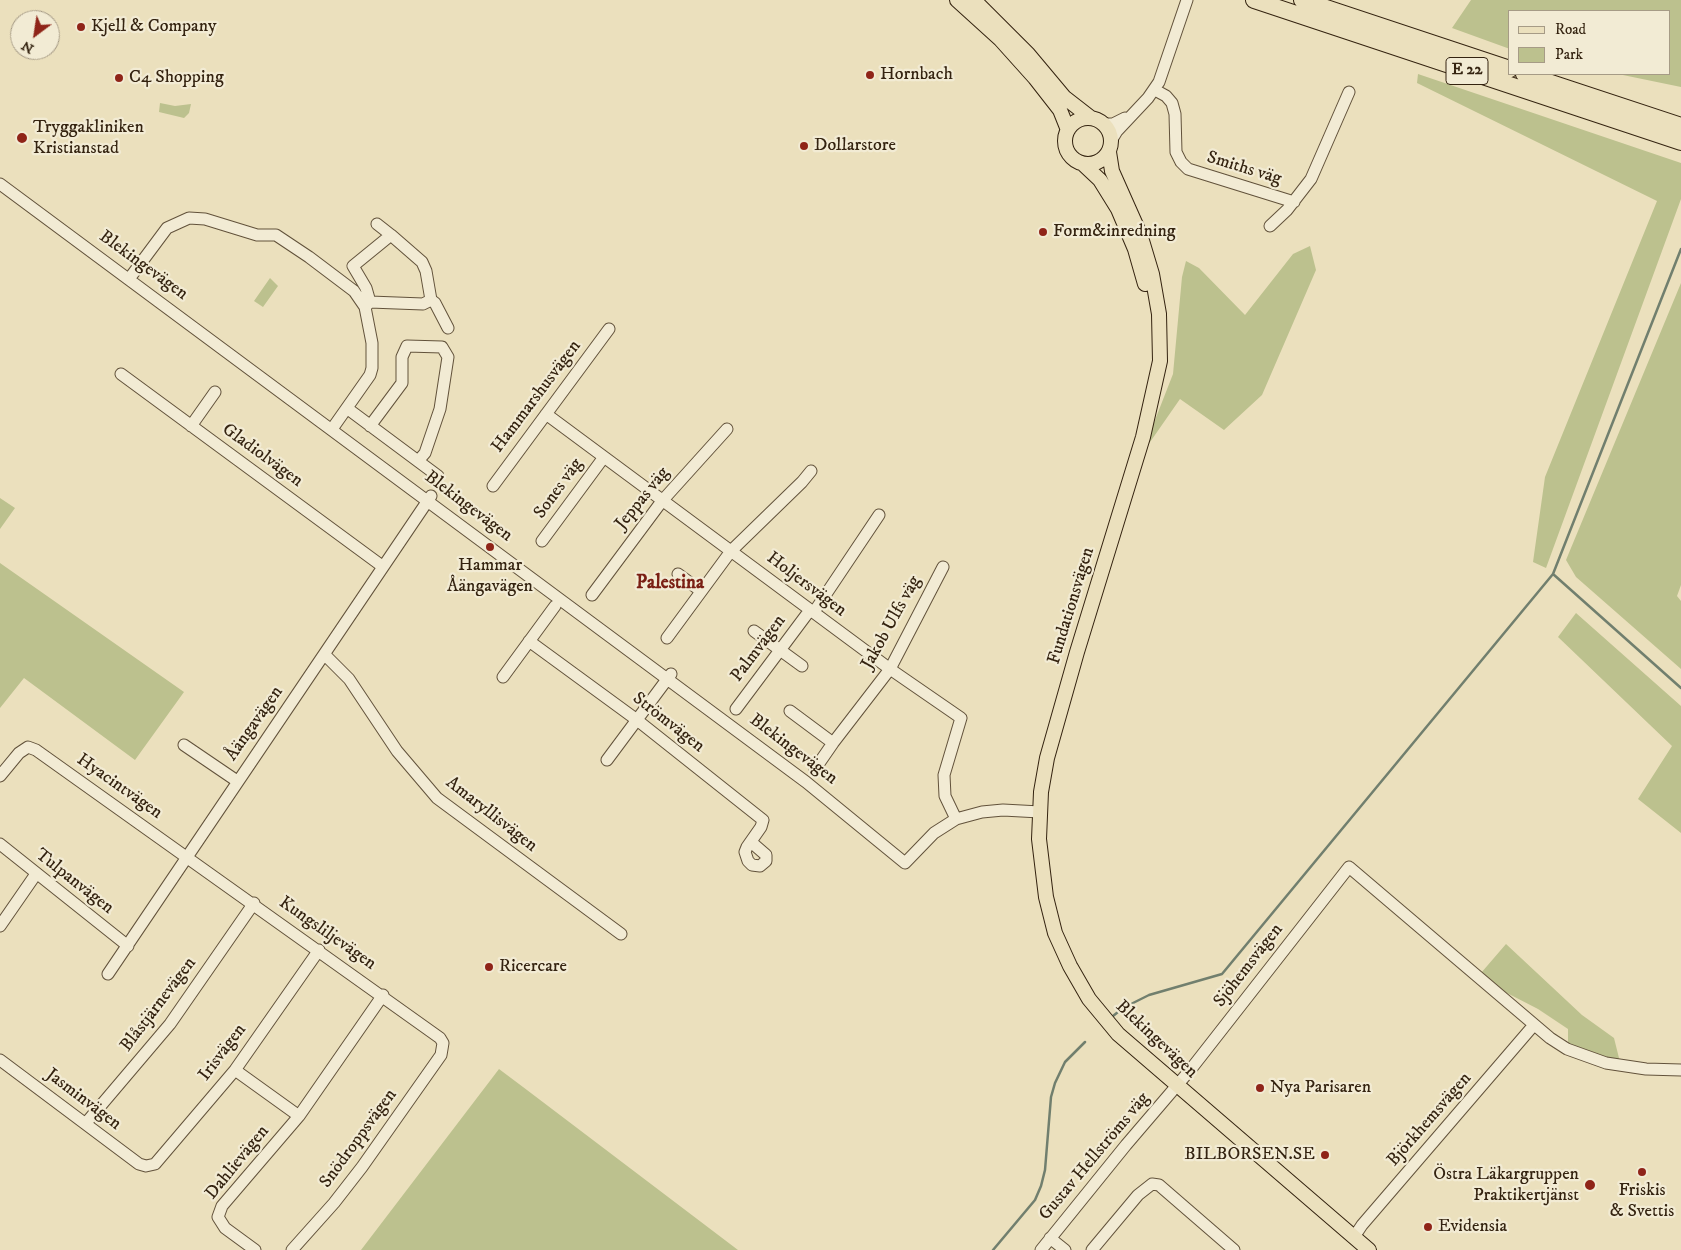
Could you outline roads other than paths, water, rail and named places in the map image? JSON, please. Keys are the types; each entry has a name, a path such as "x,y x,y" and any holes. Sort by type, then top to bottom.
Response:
{"highway":[{"name":"E 22","path":"1254,0 1681,142"},
{"name":"E 22","path":"1302,0 1508,68"},
{"path":"1527,75 1681,126"}],"main road":[{"path":"957,0 1000,39 1035,78 1060,110 1068,130"},
{"path":"974,0 1028,54 1064,97 1097,121 1109,131 1110,146 1096,163 1083,164 1075,161 1066,151 1065,139 1068,130 1079,120 1097,121"},
{"name":"Fundationsvägen","path":"1040,812 1052,741 1150,413 1160,361 1156,295 1152,274 1140,234 1112,171 1110,146"},
{"name":"Fundationsvägen","path":"1083,164 1100,180 1118,209 1135,249 1145,285 1152,335 1150,413"},
{"name":"Blekingevägen","path":"1040,812 1040,860 1046,897 1056,933 1070,966 1104,1018 1133,1048 1369,1250"}],"street":[{"path":"1110,146 1117,131 1154,90 1164,72 1187,0"},
{"name":"Smiths väg","path":"1154,90 1166,96 1174,108 1176,152 1184,165 1194,172 1294,202"},
{"name":"Smiths väg","path":"1270,226 1294,202 1311,179 1349,92"},
{"path":"1097,121 1113,124 1135,112"},
{"name":"Blekingevägen","path":"1,181 670,676 810,777 907,861 934,833 956,819 982,812 1003,810 1040,812"},
{"path":"130,277 167,228 189,218 205,219 257,235 276,235 354,291 367,305 423,304 431,300"},
{"path":"377,224 422,262 426,270 431,300 436,303 448,328"},
{"path":"334,427 368,380 372,368 372,343 366,288 353,266 391,235"},
{"name":"Hammarshusvägen","path":"493,486 609,329"},
{"path":"370,426 402,383 402,357 407,346 442,347 448,356 440,409 425,453 418,461"},
{"name":"Gladiolvägen","path":"121,374 382,566"},
{"path":"191,426 215,392"},
{"path":"348,409 438,476"},
{"name":"Holjersvägen","path":"546,414 890,670 961,718 944,775 945,796 956,819"},
{"name":"Jeppas väg","path":"592,595 662,501 727,429"},
{"name":"Sones väg","path":"542,541 604,457"},
{"path":"667,638 731,551 802,482 810,471"},
{"name":"Åängavägen","path":"108,974 189,857 237,781 325,656 382,566 429,498"},
{"name":"Palmvägen","path":"736,709 780,649 812,611 879,515"},
{"name":"Jakob Ulfs väg","path":"815,769 890,670 943,567"},
{"path":"678,574 701,591"},
{"path":"503,678 554,606"},
{"path":"754,631 802,666"},
{"name":"Strömvägen","path":"530,641 637,720 763,820 762,828 751,842"},
{"name":"Amaryllisvägen","path":"325,656 349,679 397,752 436,798 621,934"},
{"path":"607,760 670,676"},
{"path":"790,711 834,743"},
{"path":"184,745 237,781"},
{"name":"Hyacintvägen","path":"0,776 19,753 28,747 36,750 189,857"},
{"name":"Tulpanvägen","path":"0,844 128,946"},
{"name":"Kungsliljevägen","path":"189,857 383,995 436,1034 443,1043"},
{"name":"Sjöhemsvägen","path":"1177,1086 1348,867 1533,1026"},
{"path":"0,926 36,874"},
{"name":"Blåstjärnevägen","path":"86,1123 170,1024 254,904"},
{"name":"Irisvägen","path":"146,1166 155,1164 235,1070 319,950"},
{"name":"Dahlievägen","path":"255,1250 225,1228 218,1217 222,1206 299,1116 383,995"},
{"path":"1533,1026 1567,1049 1606,1063 1646,1069 1681,1070"},
{"name":"Björkhemsvägen","path":"1354,1237 1362,1225 1533,1026"},
{"name":"Snödroppsvägen","path":"292,1250 362,1168 441,1055 443,1043"},
{"name":"Jasminvägen","path":"0,1060 139,1164 146,1166"},
{"path":"235,1070 299,1116"},
{"name":"Gustav Hellströms väg","path":"1041,1250 1126,1145 1177,1086"},
{"path":"1092,1250 1138,1195 1152,1184 1159,1185 1234,1250"},
{"path":"1050,1238 1064,1250"}],"waterway":[{"path":"1113,1016 1123,1008 1149,995 1222,974 1553,574 1681,249"},
{"path":"1553,574 1681,688"},
{"path":"993,1250 1035,1200 1045,1170 1051,1097 1055,1083 1065,1062 1085,1042"}],"place":[{"name":"Kjell & Company","path":"81,27"},
{"name":"Hornbach","path":"870,75"},
{"name":"C4 Shopping","path":"119,78"},
{"name":"Tryggakliniken Kristianstad","path":"22,138"},
{"name":"Dollarstore","path":"804,146"},
{"name":"Form&inredning","path":"1043,232"},
{"name":"Hammar Åängavägen","path":"490,547"},
{"name":"Ricercare","path":"489,967"},
{"name":"Nya Parisaren","path":"1260,1088"},
{"name":"BILBORSEN.SE","path":"1325,1155"},
{"name":"Friskis & Svettis","path":"1642,1172"},
{"name":"Östra Läkargruppen Praktikertjänst","path":"1590,1185"},
{"name":"Evidensia","path":"1428,1227"}],"district":[{"name":"Palestina","path":"670,584"}]}
